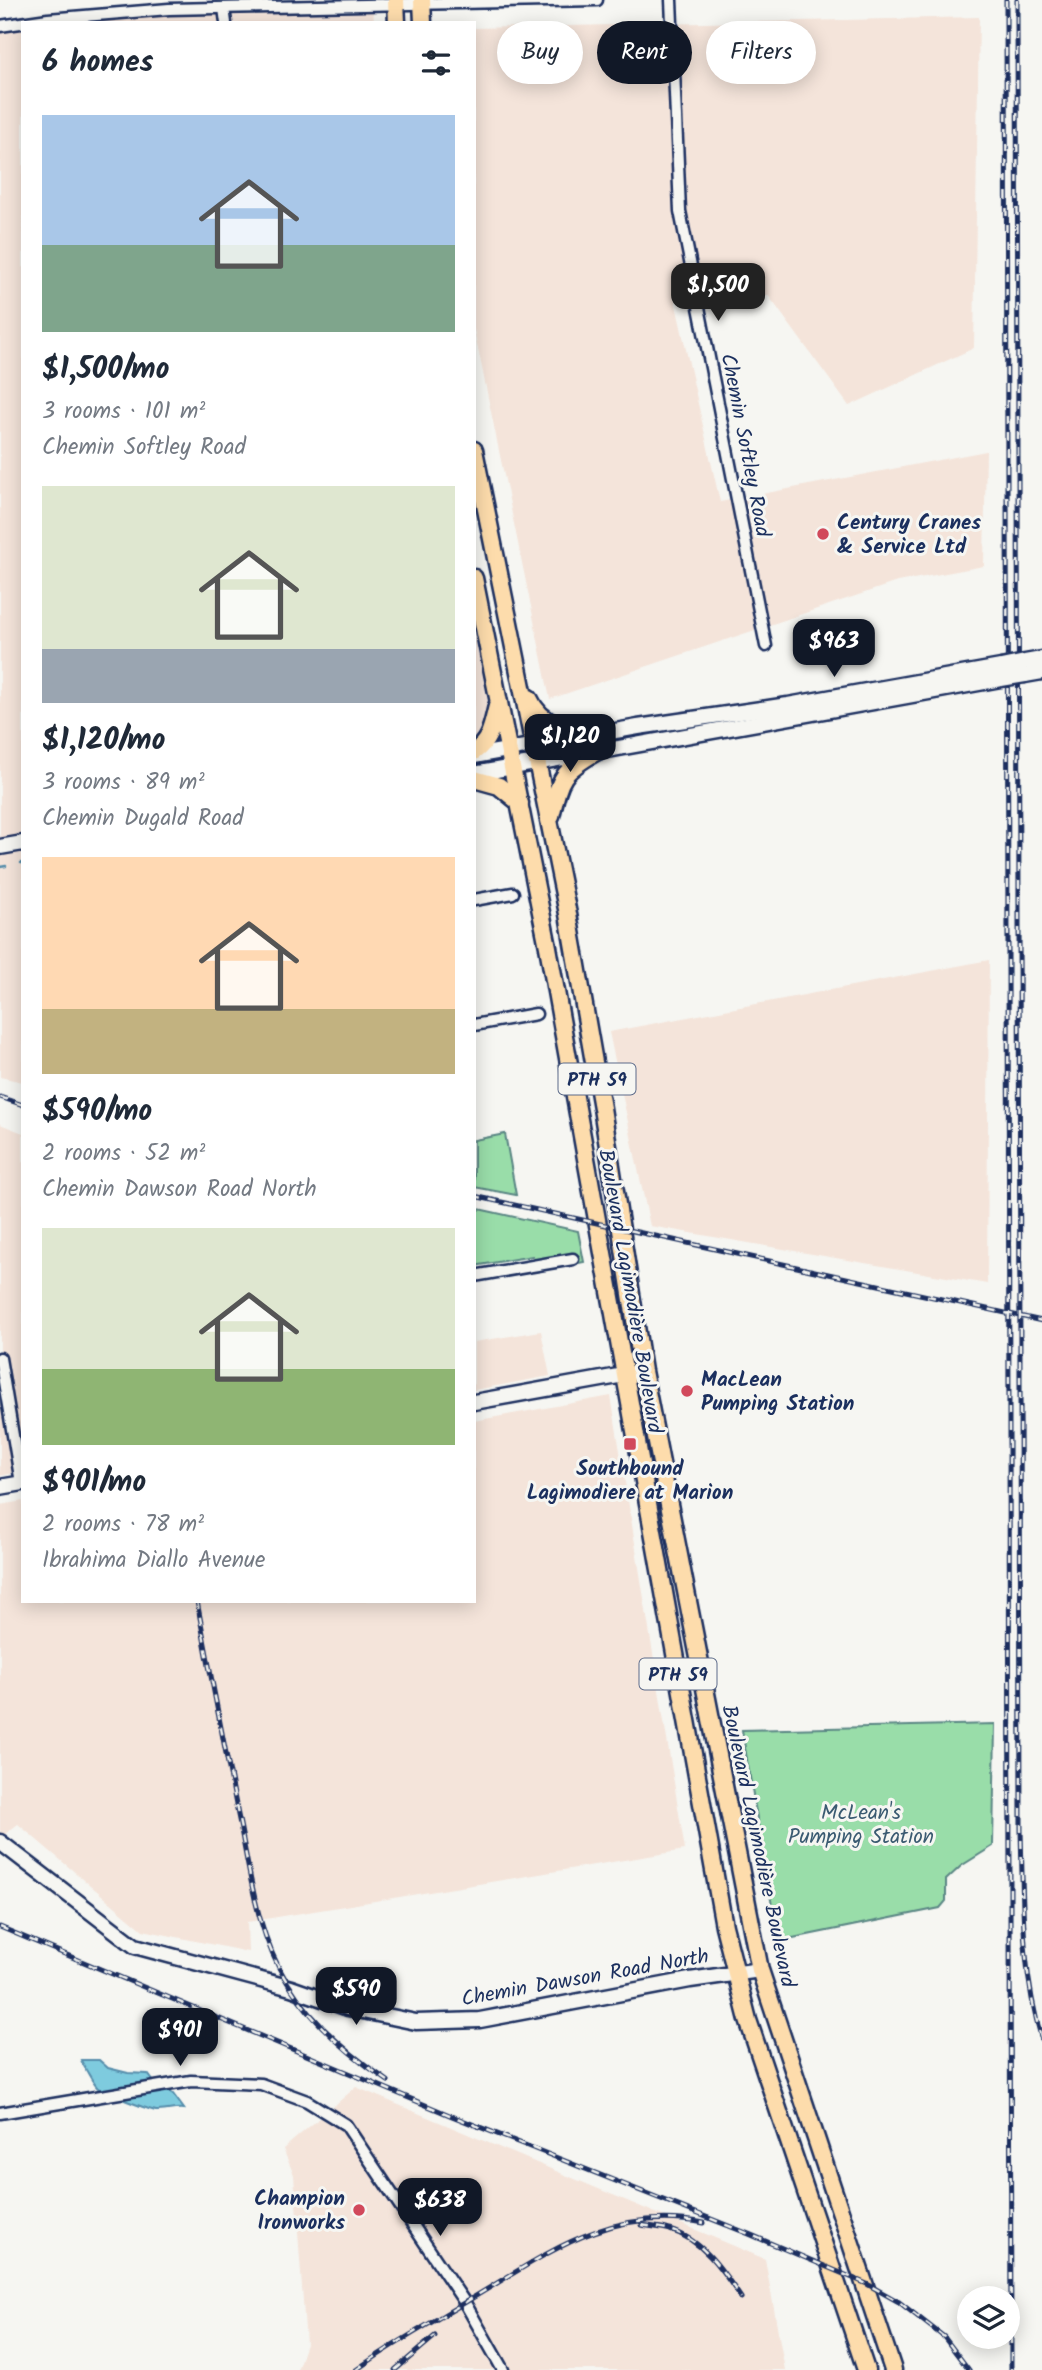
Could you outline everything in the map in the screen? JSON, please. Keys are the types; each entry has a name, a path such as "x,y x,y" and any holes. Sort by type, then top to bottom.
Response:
{"main road":[{"path":"396,2 397,21"},
{"path":"422,2 423,21"},
{"name":"Boulevard Lagimodière Boulevard","path":"476,460 550,822 600,1095 643,1371 760,1970 893,2370"},
{"name":"Boulevard Lagimodière Boulevard","path":"476,588 510,749 714,1877 735,1973 866,2370"},
{"path":"476,774 1001,673 1025,668 1042,659"},
{"path":"1025,668 1042,672"},
{"path":"476,754 1001,673"},
{"path":"521,680 532,705 547,722 568,729 604,733"},
{"path":"476,752 492,731 499,697"},
{"path":"550,822 558,789 566,773 578,762 596,752"},
{"path":"476,780 499,786 520,803"},
{"path":"0,847 21,843"},
{"path":"476,1402 643,1371"},
{"path":"0,1487 21,1483"},
{"name":"Chemin Dawson Road North","path":"0,1842 135,1946 291,1988 348,2008 416,2022 480,2020 760,1970"}],"street":[{"path":"34,21 131,12 224,8 396,2 597,0"},
{"name":"Chemin Softley Road","path":"671,0 680,211 766,646"},
{"path":"224,8 226,21"},
{"path":"0,26 21,23"},
{"path":"476,900 513,893"},
{"path":"476,1025 536,1014"},
{"path":"476,1276 573,1259"},
{"path":"0,1357 21,1477"},
{"path":"0,2113 191,2081 261,2084 307,2101 346,2125 465,2303 503,2370"}],"shaded area":[{"path":"373,5 374,21 34,21 169,9"},
{"path":"979,17 974,348 849,406 768,295 674,296 720,502 986,451 984,566 897,582 550,699 476,339 476,28 497,27 497,84 583,84 583,26 597,25 597,84 692,84 692,23 706,23 706,84 816,84 816,21 795,21"},
{"path":"21,23 21,1082 0,1077 0,26"},
{"path":"476,640 489,707 489,724 476,742"},
{"path":"989,960 987,1284 650,1226 609,1032"},
{"path":"0,1124 21,1132 21,1471 0,1476"},
{"path":"541,1331 550,1376 476,1390 476,1342"},
{"path":"611,1396 685,1850 247,1922 248,1952 143,1930 18,1824 0,1838 0,1505 21,1501 21,1603 476,1603 476,1421"},
{"path":"356,2087 765,2259 785,2370 297,2370 306,2344 294,2175 283,2149"}],"green space":[{"path":"505,1134 516,1195 476,1187 476,1140"},
{"path":"476,1208 578,1231 584,1262 536,1271 533,1256 476,1266"},
{"name":"McLean's Pumping Station","path":"995,1724 993,1846 961,1866 946,1880 946,1901 940,1908 778,1941 742,1730"}],"water":[{"path":"81,2060 99,2060 108,2068 148,2074 154,2082 173,2094 184,2109 156,2111 102,2090 94,2083"}],"waterway":[{"path":"0,867 6,866"}],"railway":[{"path":"1006,0 1011,2370"},
{"path":"1017,0 1021,1830 1027,1962 1042,2040"},
{"path":"0,1097 21,1104"},
{"path":"476,1196 1042,1321"},
{"path":"197,1603 251,1879 268,1943 287,1982 319,2024 345,2049 388,2081"},
{"path":"0,1927 452,2116 867,2284 899,2302 944,2337 969,2370"},
{"path":"356,2370 525,2266 580,2238 608,2227 638,2221 670,2219 704,2223"},
{"path":"642,2225 682,2234 702,2248 741,2298"},
{"path":"395,2370 435,2336"}],"place":[{"name":"Century Cranes & Service Ltd","path":"823,534"},
{"name":"MacLean Pumping Station","path":"687,1391"},
{"name":"Southbound Lagimodiere at Marion","path":"630,1444"},
{"name":"Champion Ironworks","path":"359,2210"}]}
